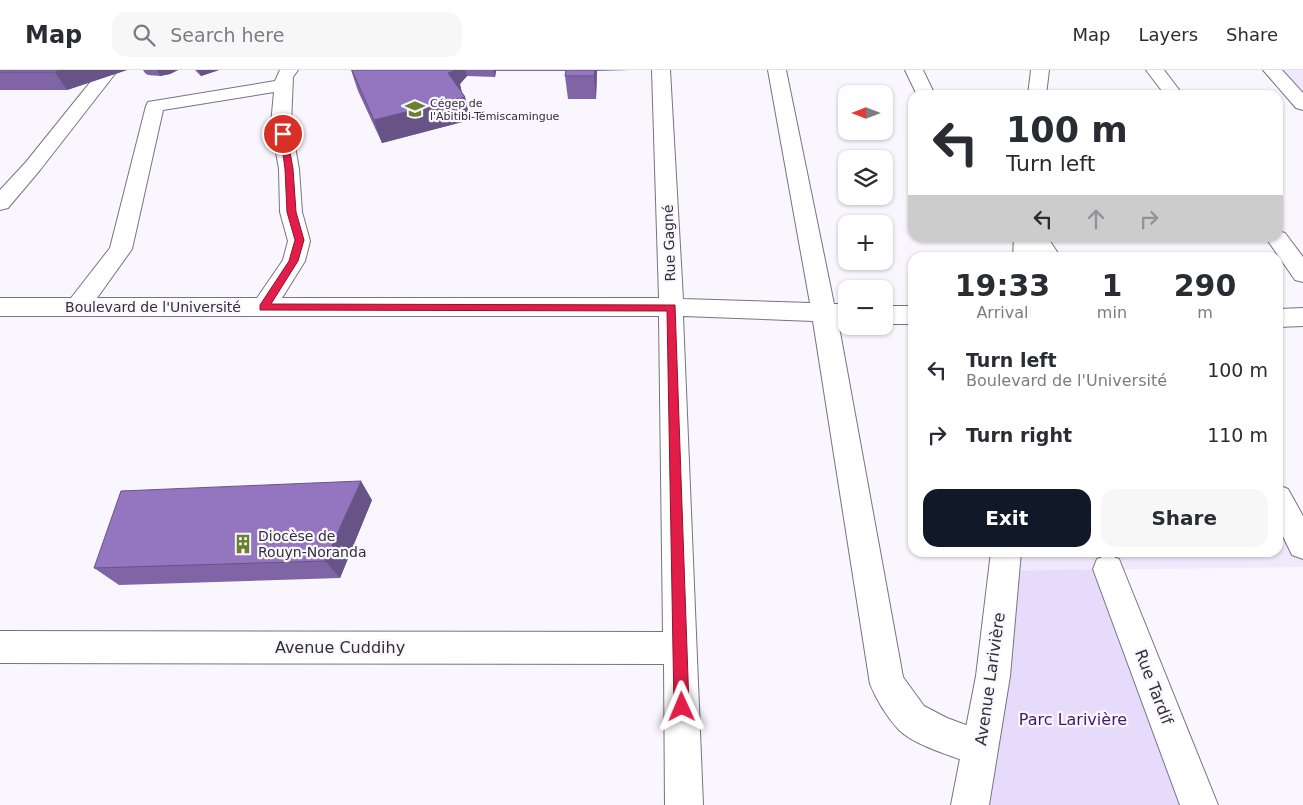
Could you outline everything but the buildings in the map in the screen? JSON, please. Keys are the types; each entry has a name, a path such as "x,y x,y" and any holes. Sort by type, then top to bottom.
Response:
{"street":[{"path":"0,203 33,166 109,70"},
{"name":"Rue Gagné","path":"661,70 672,307 684,805"},
{"path":"777,70 835,313 887,684 912,718 938,733 980,748"},
{"path":"914,70 924,90"},
{"path":"1038,90 1040,70"},
{"path":"1156,70 1170,90"},
{"path":"1272,70 1303,104"},
{"path":"78,307 121,249 155,106 286,77 282,124 289,169 291,212 299,240 294,261 264,307"},
{"path":"1280,242 1303,274"},
{"name":"Boulevard de l'Université","path":"0,307 672,307 835,313"},
{"path":"893,315 908,316"},
{"path":"1283,318 1303,317"},
{"path":"1283,507 1303,545"},
{"name":"Avenue Larivière","path":"970,805 993,676 1005,557"},
{"name":"Rue Tardif","path":"1108,569 1199,805"},
{"name":"Avenue Cuddihy","path":"0,646 680,648"}],"shaded area":[{"path":"1272,70 1303,70 1303,103"},
{"path":"1283,508 1303,545 1303,567 1005,571 1006,557 1283,557"}],"green space":[{"name":"Parc Larivière","path":"1108,569 1199,805 970,805 1005,571"}],"place":[{"name":"Cégep de l'Abitibi-Témiscamingue","path":"415,109"},
{"name":"Diocèse de Rouyn-Noranda","path":"243,544"}],"route":[{"path":"283,134 289,169 291,212 299,240 294,261 264,307 672,307 682,707"}]}
